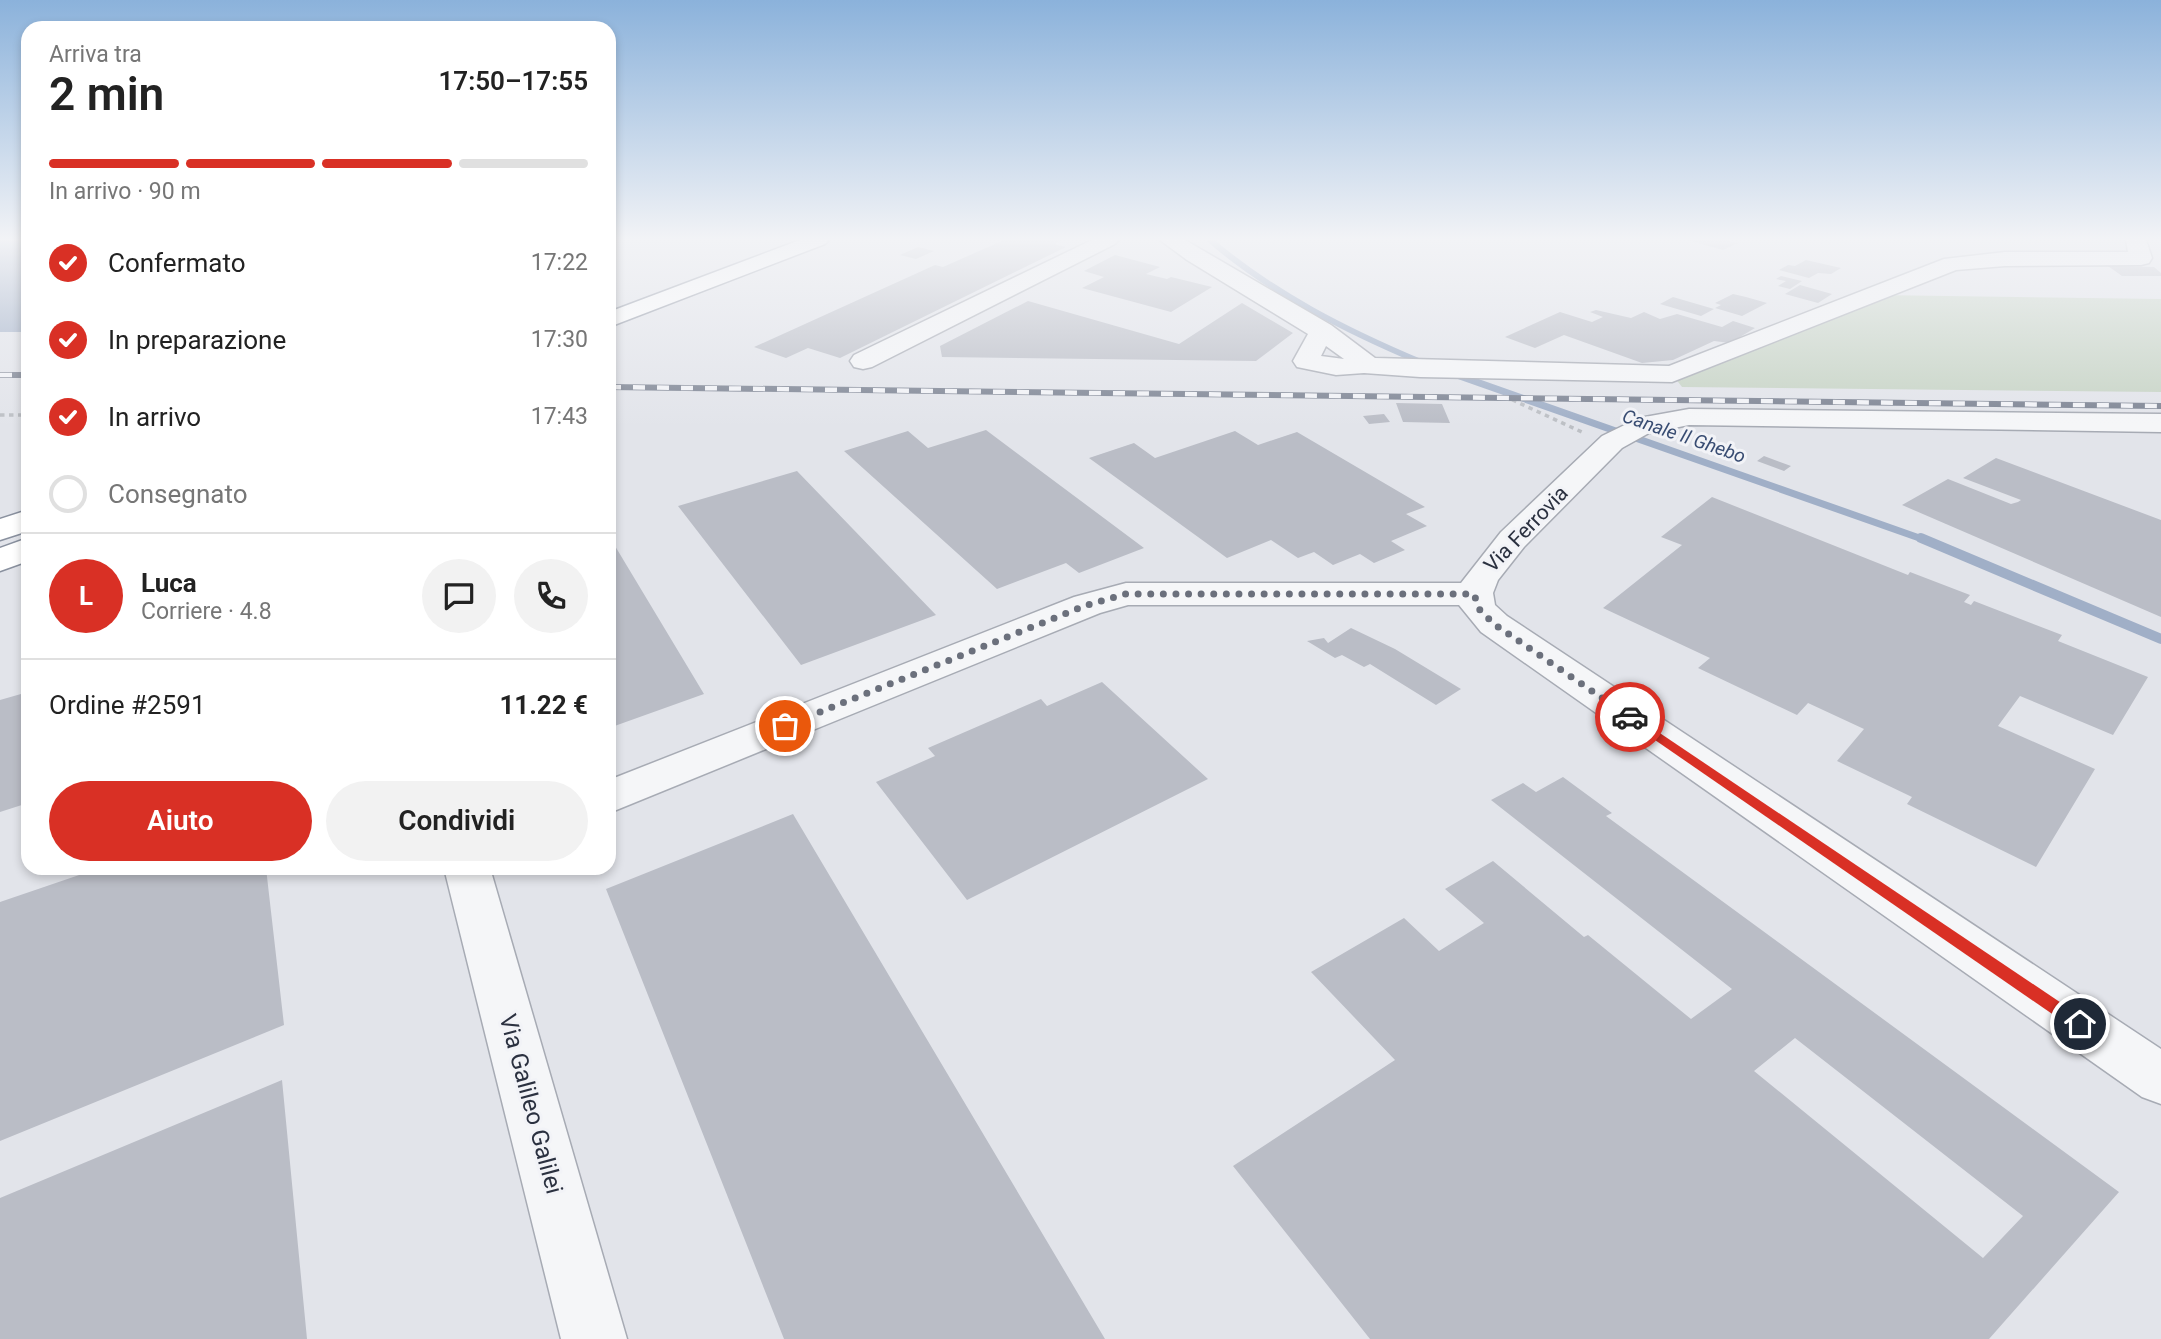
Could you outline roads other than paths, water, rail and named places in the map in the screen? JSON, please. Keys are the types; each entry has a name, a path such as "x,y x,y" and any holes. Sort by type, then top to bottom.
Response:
{"highway":[{"path":"616,317 655,302"},
{"path":"0,530 21,522"},
{"path":"0,561 21,551"}],"street":[{"path":"863,361 981,302"},
{"path":"1273,302 1322,330 1363,360 1364,365"},
{"path":"1322,330 1306,361 1336,367 1364,365 1419,369 1672,373 1853,302"},
{"name":"Via Ferrovia","path":"2161,423 1689,417 1622,435 1502,552 1480,577 1474,594 1479,609 1494,624 2161,1079"},
{"path":"616,794 1087,605 1126,594 1474,594"},
{"name":"Via Galileo Galilei","path":"469,875 594,1339"}],"water":[{"path":"0,302 21,302 21,332 0,332"}],"waterway":[{"name":"Canale Il Ghebo","path":"1299,302 1367,338 1423,363"},
{"name":"Canale Il Ghebo","path":"1454,374 1925,540"},
{"name":"Canale Il Ghebo","path":"1921,538 2161,639"}],"railway":[{"path":"0,375 21,375"},
{"path":"616,387 2161,406"}]}
